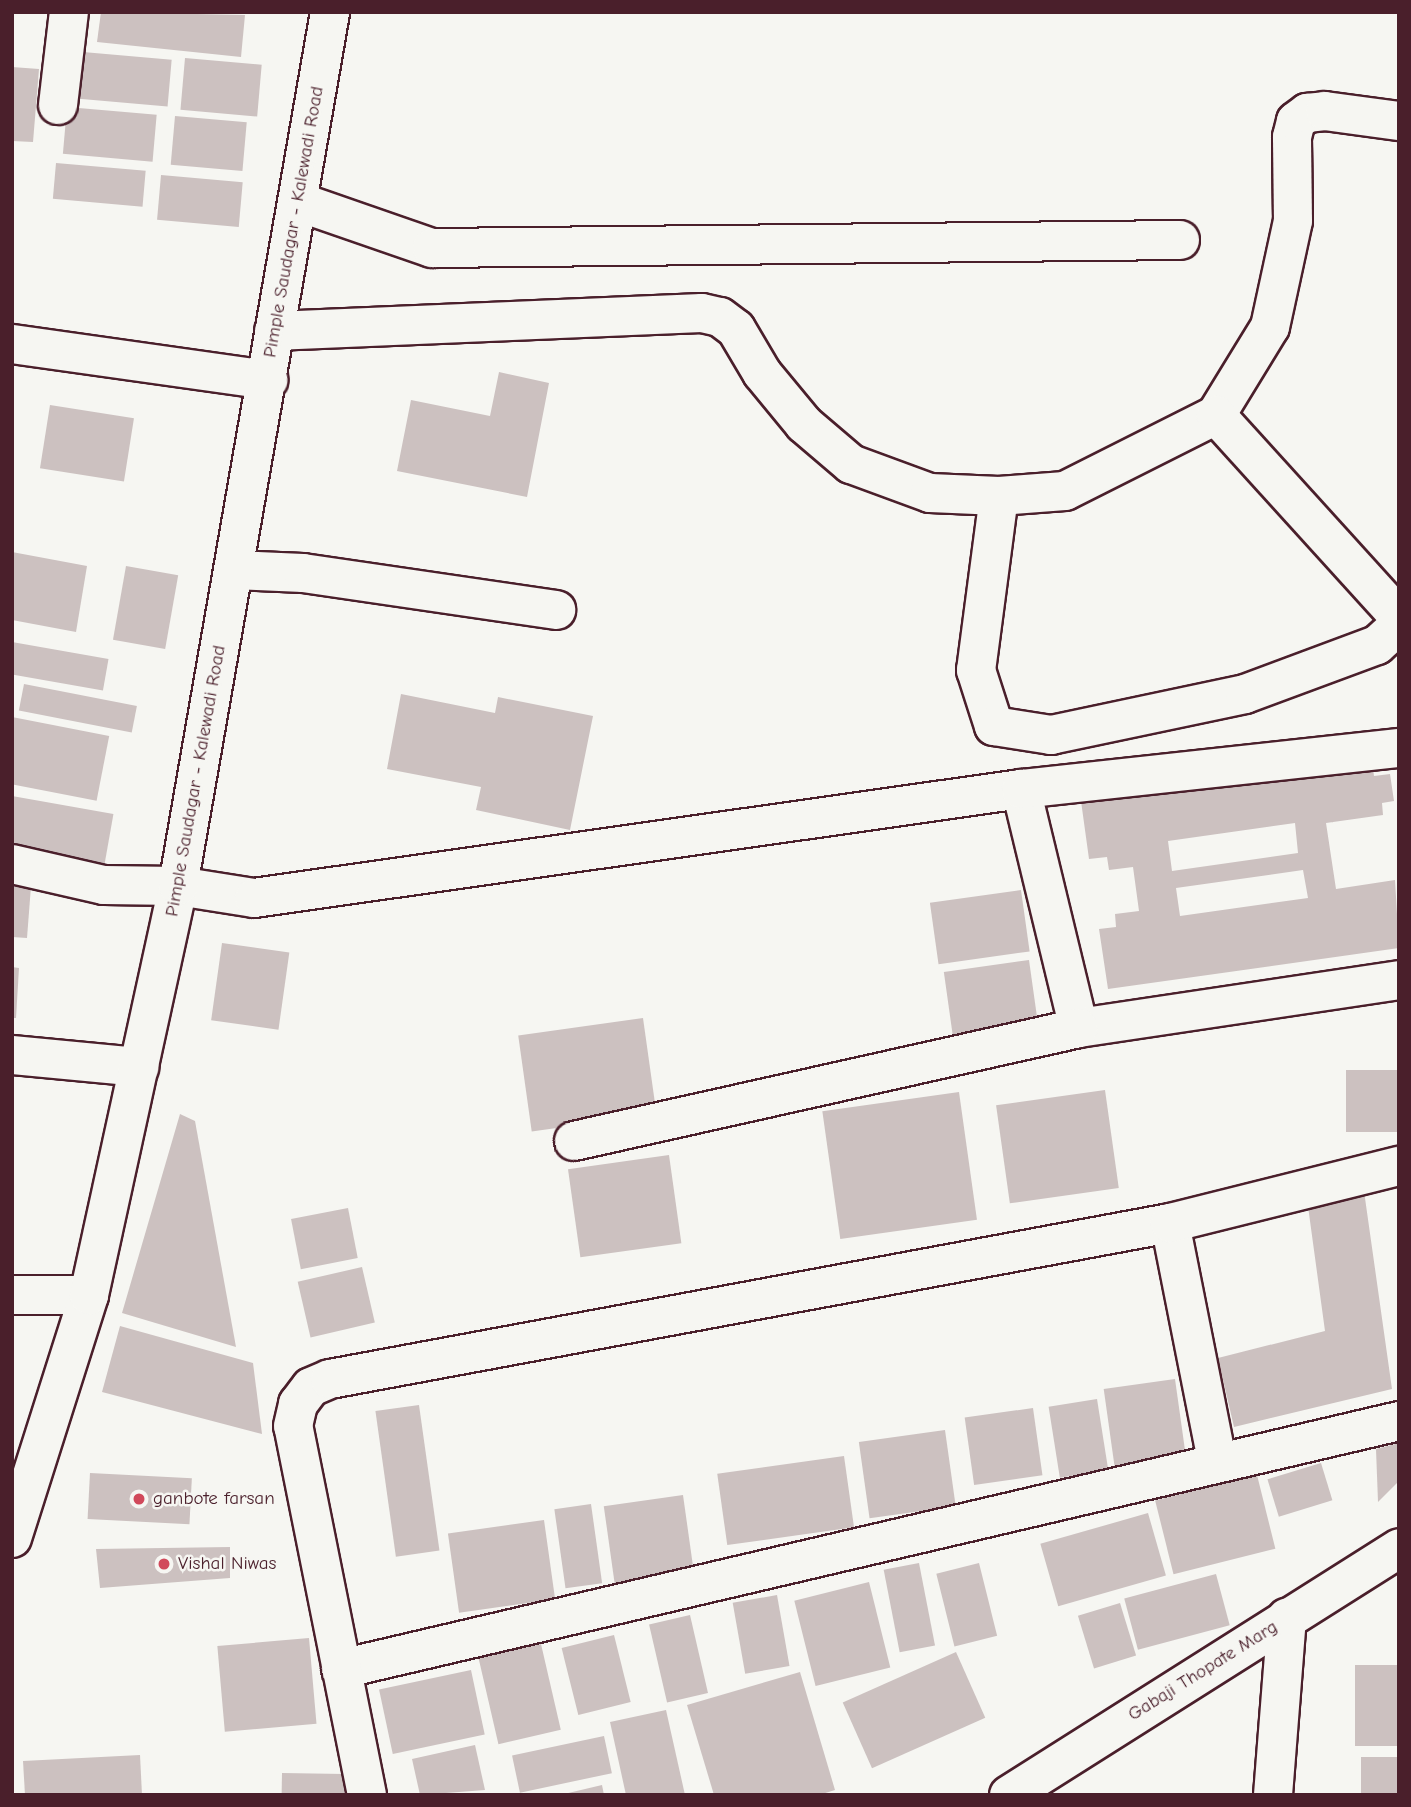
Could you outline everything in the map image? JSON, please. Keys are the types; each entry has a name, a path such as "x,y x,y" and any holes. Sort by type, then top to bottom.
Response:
{"street":[{"path":"58,105 69,12"},
{"name":"Pimple Saudagar - Kalewadi Road","path":"12,1538 89,1295 178,886 330,12"},
{"path":"274,331 702,313 720,317 736,329 762,373 804,424 850,464 930,493 999,496 1065,491 1216,415 1270,327 1293,221 1292,137 1296,121 1307,113 1325,111 1399,121"},
{"path":"299,202 432,248 1180,240"},
{"path":"12,344 268,380"},
{"path":"1216,415 1399,617"},
{"path":"999,496 976,670 994,726 1051,735 1245,694 1377,645 1399,625"},
{"path":"234,570 310,574 556,610"},
{"path":"12,864 104,885 178,886 254,898 1021,789 1399,748"},
{"path":"1021,789 1079,1028"},
{"path":"574,1141 1079,1028 1399,980"},
{"path":"12,1055 139,1067"},
{"path":"368,1795 293,1426 298,1404 311,1387 330,1379 1170,1223 1399,1166"},
{"path":"1170,1223 1217,1461"},
{"path":"12,1295 89,1295"},
{"path":"341,1669 1217,1461 1399,1421"},
{"name":"Gabaji Thopate Marg","path":"1009,1795 1399,1548"},
{"path":"1273,1795 1287,1618"}],"building":[{"path":"101,12 245,15 241,57 97,42"},
{"path":"83,52 172,60 168,107 79,99"},
{"path":"185,58 262,65 257,117 180,110"},
{"path":"12,67 39,69 33,142 12,141"},
{"path":"67,107 157,115 153,162 63,154"},
{"path":"175,116 247,122 242,171 171,165"},
{"path":"56,163 146,171 143,207 53,199"},
{"path":"161,175 243,182 239,227 157,220"},
{"path":"499,372 549,383 527,497 397,471 411,400 490,416"},
{"path":"50,405 134,418 124,482 40,468"},
{"path":"12,552 87,566 76,632 12,620"},
{"path":"126,566 178,575 165,649 113,640"},
{"path":"12,642 109,659 103,691 12,674"},
{"path":"24,684 137,706 132,732 19,711"},
{"path":"401,694 495,713 498,697 593,716 570,830 476,810 481,787 387,769"},
{"path":"12,717 109,736 97,801 12,784"},
{"path":"1372,760 1374,776 1390,774 1394,801 1382,803 1383,815 1326,823 1336,889 1395,880 1399,948 1108,989 1099,929 1116,927 1115,914 1139,911 1133,867 1109,870 1107,857 1089,859 1081,801","holes":["1295,823 1298,853 1172,871 1168,841","1303,870 1308,898 1180,916 1176,888"]},
{"path":"12,796 113,814 104,865 12,849"},
{"path":"12,884 31,886 27,938 12,937"},
{"path":"1021,890 1030,951 939,964 930,903"},
{"path":"222,943 289,952 278,1030 211,1020"},
{"path":"1029,960 1038,1025 953,1037 944,972"},
{"path":"12,967 19,968 16,1018 12,1018"},
{"path":"643,1018 656,1114 532,1132 518,1036"},
{"path":"1346,1070 1399,1070 1399,1132 1346,1132"},
{"path":"1105,1090 1119,1188 1010,1203 996,1105"},
{"path":"959,1092 977,1220 840,1239 822,1111"},
{"path":"180,1114 195,1121 236,1347 122,1313"},
{"path":"669,1155 681,1243 580,1257 568,1169"},
{"path":"1364,1191 1392,1389 1234,1427 1218,1358 1325,1331 1307,1199"},
{"path":"348,1208 358,1258 301,1269 291,1219"},
{"path":"362,1267 375,1323 311,1337 298,1282"},
{"path":"120,1326 253,1363 262,1434 102,1392"},
{"path":"1175,1379 1186,1458 1115,1468 1104,1389"},
{"path":"1097,1399 1108,1470 1060,1478 1049,1407"},
{"path":"419,1405 439,1551 396,1557 375,1411"},
{"path":"1033,1408 1042,1475 974,1485 965,1418"},
{"path":"945,1430 956,1506 870,1518 859,1442"},
{"path":"1399,1443 1399,1481 1378,1502 1376,1449"},
{"path":"844,1456 854,1527 727,1545 717,1474"},
{"path":"1321,1463 1332,1500 1279,1517 1267,1479"},
{"name":"ganbote farsan","path":"90,1473 192,1478 189,1524 88,1519"},
{"path":"1257,1475 1275,1549 1174,1574 1155,1500"},
{"path":"683,1495 694,1575 615,1586 604,1506"},
{"path":"591,1504 602,1583 565,1588 554,1509"},
{"path":"1148,1513 1166,1575 1058,1606 1040,1544"},
{"path":"544,1520 555,1599 459,1613 448,1533"},
{"name":"Vishal Niwas","path":"230,1547 230,1578 100,1588 96,1549"},
{"path":"919,1563 935,1645 900,1652 884,1570"},
{"path":"979,1563 997,1636 954,1646 936,1574"},
{"path":"1216,1574 1230,1625 1138,1650 1124,1599"},
{"path":"869,1582 890,1667 816,1686 794,1601"},
{"path":"777,1595 790,1666 745,1674 733,1603"},
{"path":"1120,1603 1136,1656 1094,1668 1078,1616"},
{"path":"690,1615 708,1693 667,1702 649,1624"},
{"path":"614,1635 631,1702 578,1715 562,1648"},
{"path":"309,1638 316,1724 225,1732 217,1646"},
{"path":"541,1644 561,1730 498,1744 479,1658"},
{"path":"956,1652 985,1718 872,1768 843,1702"},
{"path":"1355,1665 1399,1665 1399,1746 1355,1746"},
{"path":"471,1670 485,1735 393,1754 379,1690"},
{"path":"800,1672 835,1790 819,1795 714,1795 687,1705"},
{"path":"666,1710 685,1795 626,1795 610,1722"},
{"path":"604,1736 612,1773 520,1793 512,1756"},
{"path":"475,1745 485,1790 420,1795 412,1759"},
{"path":"140,1755 142,1795 25,1795 23,1761"},
{"path":"1361,1757 1399,1757 1399,1795 1361,1795"},
{"path":"282,1773 360,1774 360,1795 282,1795"},
{"path":"602,1785 604,1795 564,1795 564,1794"}],"place":[{"name":"ganbote farsan","path":"139,1499"},
{"name":"Vishal Niwas","path":"164,1564"}]}
